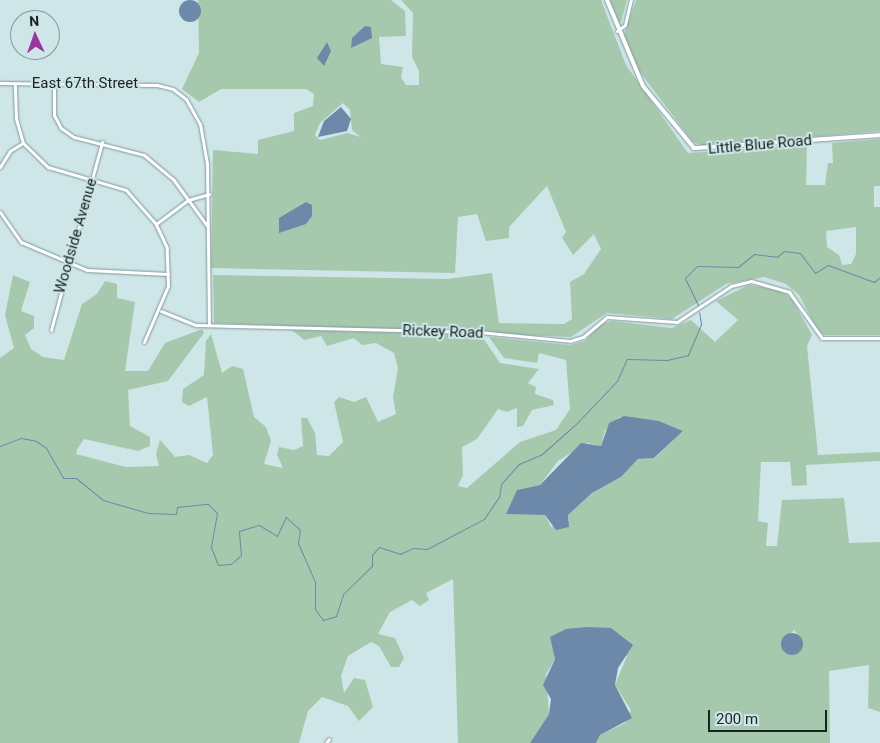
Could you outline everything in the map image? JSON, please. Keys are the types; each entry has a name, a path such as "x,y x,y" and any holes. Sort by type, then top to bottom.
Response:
{"street":[{"name":"Little Blue Road","path":"607,0 617,31 655,105 694,148 880,135"},
{"path":"617,31 624,25 631,0"},
{"name":"East 67th Street","path":"0,83 170,87 186,99 200,124 209,194"},
{"path":"15,84 16,118 24,143 48,167 130,193 156,224 166,241 168,274 161,311 144,342"},
{"path":"54,84 54,115 61,128 74,137 102,142 148,159 165,171 208,227"},
{"name":"Woodside Avenue","path":"51,330 102,142"},
{"path":"0,167 10,151 24,143"},
{"path":"156,224 188,200 209,194 209,326 185,324 161,311"},
{"path":"0,212 21,242 69,263 95,272 168,274"},
{"name":"Rickey Road","path":"209,326 478,332 570,341 583,337 607,317 677,322 731,286 751,281 789,292 822,338 880,338"},
{"path":"326,743 329,738"}],"green space":[{"path":"198,0 391,0 405,11 406,36 379,37 381,64 403,67 401,77 406,85 419,85 419,71 412,57 413,13 401,0 601,0 626,65 688,153 807,145 806,185 825,185 828,163 833,163 832,143 880,139 880,186 874,186 874,207 880,207 880,335 825,335 818,331 799,295 786,284 764,277 726,284 672,319 607,313 571,337 214,323 213,275 447,279 492,273 499,323 564,324 572,319 570,282 584,274 601,249 594,234 573,255 562,238 566,232 547,186 509,227 509,238 486,241 477,214 458,217 455,273 211,268 213,150 258,154 258,140 294,131 294,113 313,106 314,94 306,89 221,89 199,102 182,89 199,53","holes":["343,103 350,110 352,130 361,137 347,133 320,140 315,135 320,123","856,227 856,254 851,264 842,265 839,255 827,247 826,231"]},
{"path":"610,0 627,0 621,22 618,22"},
{"path":"636,0 880,0 880,131 703,146 693,142 636,67 624,34"},
{"path":"13,275 30,282 21,311 34,316 34,328 25,335 31,349 43,357 64,360 82,304 97,294 105,281 117,284 117,298 135,302 125,371 148,371 165,343 202,329 204,333 168,381 128,390 130,426 150,437 150,446 138,451 84,439 76,454 126,467 159,466 156,454 160,440 175,457 189,455 207,463 213,455 207,397 189,406 182,402 183,389 204,375 206,341 211,334 222,373 232,366 243,369 254,417 266,427 271,441 264,464 283,468 277,455 279,447 294,450 303,446 301,418 307,418 315,433 317,455 329,456 343,442 334,402 339,397 354,402 366,397 378,422 396,414 393,397 398,368 394,353 376,343 362,345 354,338 327,346 321,336 304,340 292,330 481,335 500,363 539,369 528,383 536,387 535,394 553,400 554,405 532,410 523,426 517,427 517,408 507,412 498,409 477,439 462,447 463,475 458,486 467,488 520,442 556,430 570,409 566,360 539,353 537,363 504,358 489,337 570,345 585,341 600,325 611,321 672,328 691,320 715,342 738,320 716,301 749,285 779,290 792,299 812,335 807,346 818,455 880,452 880,461 806,465 807,485 792,486 790,462 761,462 758,521 768,523 766,546 777,546 782,500 844,498 849,543 880,542 880,712 868,708 869,665 829,671 830,743 596,743 600,735 625,723 631,710 615,685 627,656 554,646 555,659 546,674 549,714 530,743 458,743 453,579 426,593 429,600 420,606 412,600 390,612 378,634 395,638 404,658 399,667 391,667 379,646 371,642 348,656 341,676 344,693 354,678 365,680 373,707 359,721 348,706 322,697 308,711 299,743 0,743 0,358 14,348 5,315","holes":["619,417 659,421 683,431 655,458 638,459 621,477 592,493 568,515 569,521 551,527 545,515 517,490 540,485 558,461 587,443 601,446 605,430","794,630 800,637 800,652 781,644"]}],"water":[{"path":"190,0 198,3 201,11 198,19 190,22 182,19 179,11 182,3"},
{"path":"365,26 371,27 372,38 351,48 352,38"},
{"path":"327,42 331,51 324,66 317,58"},
{"path":"341,107 351,119 347,131 318,137 324,121"},
{"path":"306,202 312,205 312,216 306,224 279,233 279,218"},
{"path":"624,416 659,421 683,431 654,458 638,459 621,477 592,493 568,515 569,527 556,530 545,515 506,514 517,490 540,485 581,443 601,446 609,423"},
{"path":"587,627 611,628 633,645 618,668 615,685 632,718 600,735 596,743 530,743 549,714 551,699 543,685 555,659 550,637 566,629"},
{"path":"792,633 800,636 803,644 800,652 792,655 784,652 781,644 784,636"}],"waterway":[{"path":"698,305 685,278 697,266 738,267 754,254 777,257 784,251 800,253 815,273 828,265 874,282 880,277"},
{"path":"0,446 21,438 36,441 46,448 63,478 76,478 103,500 148,513 176,514 177,507 208,504 217,513 211,547 218,565 231,564 241,555 239,531 259,525 277,536 286,517 300,530 298,543 315,582 315,609 323,620 336,616 343,594 372,566 372,555 379,547 400,554 413,548 427,549 484,519 499,497 501,484 519,464 542,454 576,424 617,381 627,359 667,360 688,355 701,324 699,312"}]}
